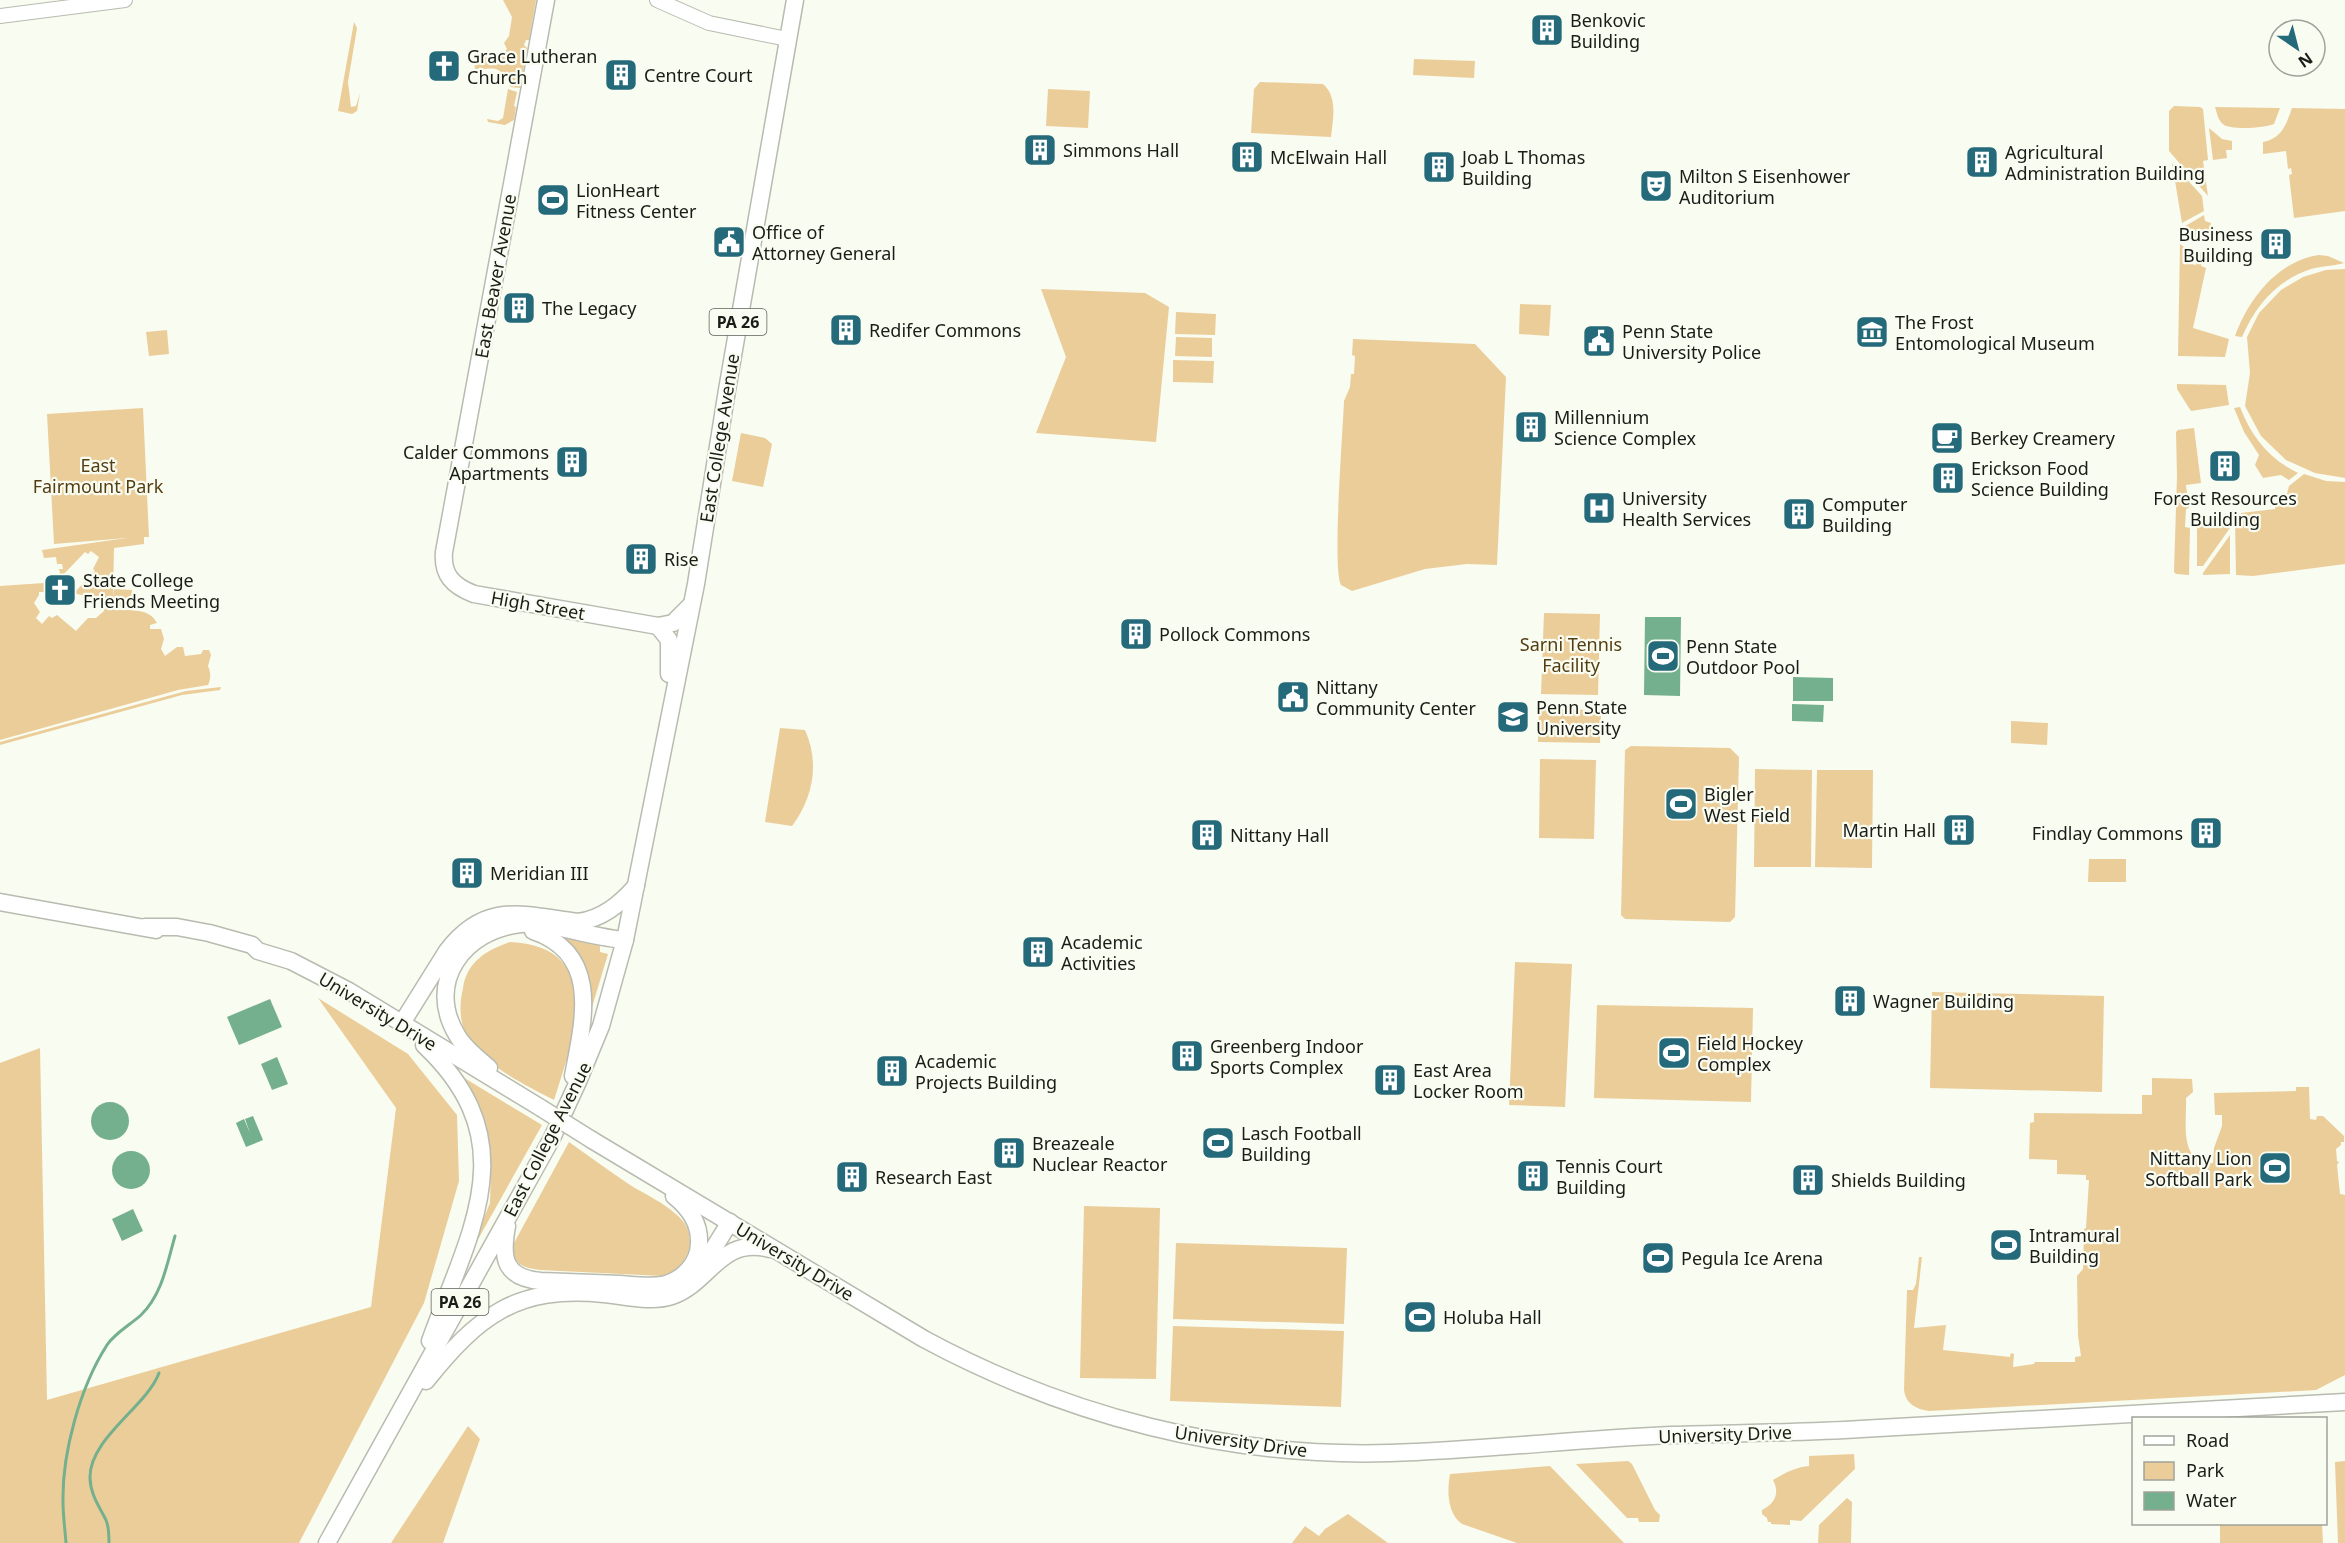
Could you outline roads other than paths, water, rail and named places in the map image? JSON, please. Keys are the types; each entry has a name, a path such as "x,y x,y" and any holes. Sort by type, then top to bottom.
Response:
{"main road":[{"name":"East Beaver Avenue","path":"444,552 546,0"},
{"name":"East College Avenue","path":"327,1543 567,1107 601,1026 625,940 692,605 795,0"},
{"name":"High Street","path":"444,552 444,564 450,579 461,589 474,594 658,626"},
{"path":"658,626 674,623 692,605"},
{"name":"East College Avenue","path":"658,626 669,640 668,681 673,699"},
{"path":"411,1391 475,1219 484,1169 477,1124 458,1084 437,1057 402,1023 447,951 472,926 495,916 518,913 578,922 585,921 613,908 636,885"},
{"name":"University Drive","path":"0,902 145,927 177,927 209,933 252,945 258,951 291,961 402,1023 650,1176 924,1339 1038,1393 1102,1414 1162,1430 1239,1444 1289,1450 1389,1453 1633,1437 1859,1430 2032,1418 2345,1402"},
{"path":"536,1105 465,1046 457,1035 446,1007 446,989 448,977 462,951 482,936 509,926 535,925 604,939 625,940"},
{"path":"509,926 536,932 555,942 570,956 582,979 581,1032 567,1107"},
{"path":"510,1214 504,1245 505,1257 508,1265 519,1276 541,1281 663,1285 679,1278 690,1268 699,1248 699,1234 694,1219 682,1203 650,1176"},
{"path":"698,1279 702,1265 730,1222"},
{"path":"397,1417 457,1343 487,1319 521,1300 562,1293 666,1298 683,1291 710,1266 734,1250 752,1246 779,1251"}],"street":[{"path":"0,16 125,0"},
{"path":"657,0 709,23 787,39"}],"water":[{"name":"Penn State Outdoor Pool","path":"1645,617 1681,617 1680,696 1644,695"},
{"path":"1793,677 1833,678 1833,701 1793,701"},
{"path":"1792,704 1824,705 1823,722 1792,721"},
{"path":"270,999 282,1027 239,1045 227,1017"},
{"path":"277,1057 288,1084 272,1090 261,1064"},
{"path":"110,1102 124,1107 129,1121 124,1135 110,1140 96,1135 91,1121 96,1107"},
{"path":"253,1116 263,1140 246,1147 236,1123 244,1119 250,1133 245,1119"},
{"path":"131,1151 145,1156 150,1170 145,1184 131,1189 117,1184 112,1170 117,1156"},
{"path":"133,1209 143,1231 122,1241 112,1219"}],"waterway":[{"path":"66,1543 63,1483 69,1442 81,1400 107,1345 141,1315 154,1298 163,1278 175,1236"},
{"path":"109,1543 107,1523 92,1489 90,1477 92,1463 99,1449 143,1398 159,1373"}],"place":[{"name":"Benkovic Building","path":"1547,30"},
{"name":"Grace Lutheran Church","path":"444,66"},
{"name":"Centre Court","path":"621,75"},
{"name":"Simmons Hall","path":"1040,150"},
{"name":"McElwain Hall","path":"1247,157"},
{"name":"Agricultural Administration Building","path":"1982,162"},
{"name":"Joab L Thomas Building","path":"1439,167"},
{"name":"Milton S Eisenhower Auditorium","path":"1656,186"},
{"name":"LionHeart Fitness Center","path":"553,200"},
{"name":"Office of Attorney General","path":"729,242"},
{"name":"Business Building","path":"2276,244"},
{"name":"The Legacy","path":"519,308"},
{"name":"Redifer Commons","path":"846,330"},
{"name":"The Frost Entomological Museum","path":"1872,332"},
{"name":"Penn State University Police","path":"1599,341"},
{"name":"Millennium Science Complex","path":"1531,427"},
{"name":"Berkey Creamery","path":"1947,438"},
{"name":"Calder Commons Apartments","path":"572,462"},
{"name":"Forest Resources Building","path":"2225,466"},
{"name":"Erickson Food Science Building","path":"1948,478"},
{"name":"University Health Services","path":"1599,508"},
{"name":"Computer Building","path":"1799,514"},
{"name":"Rise","path":"641,559"},
{"name":"State College Friends Meeting","path":"60,590"},
{"name":"Pollock Commons","path":"1136,634"},
{"name":"Penn State Outdoor Pool","path":"1663,656"},
{"name":"Nittany Community Center","path":"1293,697"},
{"name":"Penn State University","path":"1513,717"},
{"name":"Bigler West Field","path":"1681,804"},
{"name":"Martin Hall","path":"1959,830"},
{"name":"Findlay Commons","path":"2206,833"},
{"name":"Nittany Hall","path":"1207,835"},
{"name":"Meridian III","path":"467,873"},
{"name":"Academic Activities","path":"1038,952"},
{"name":"Wagner Building","path":"1850,1001"},
{"name":"Field Hockey Complex","path":"1674,1053"},
{"name":"Greenberg Indoor Sports Complex","path":"1187,1056"},
{"name":"Academic Projects Building","path":"892,1071"},
{"name":"East Area Locker Room","path":"1390,1080"},
{"name":"Lasch Football Building","path":"1218,1143"},
{"name":"Breazeale Nuclear Reactor","path":"1009,1153"},
{"name":"Nittany Lion Softball Park","path":"2275,1168"},
{"name":"Tennis Court Building","path":"1533,1176"},
{"name":"Research East","path":"852,1177"},
{"name":"Shields Building","path":"1808,1180"},
{"name":"Intramural Building","path":"2006,1245"},
{"name":"Pegula Ice Arena","path":"1658,1258"},
{"name":"Holuba Hall","path":"1420,1317"}],"park label":[{"name":"East Fairmount Park","path":"98,475"},
{"name":"Sarni Tennis Facility","path":"1571,654"}]}
